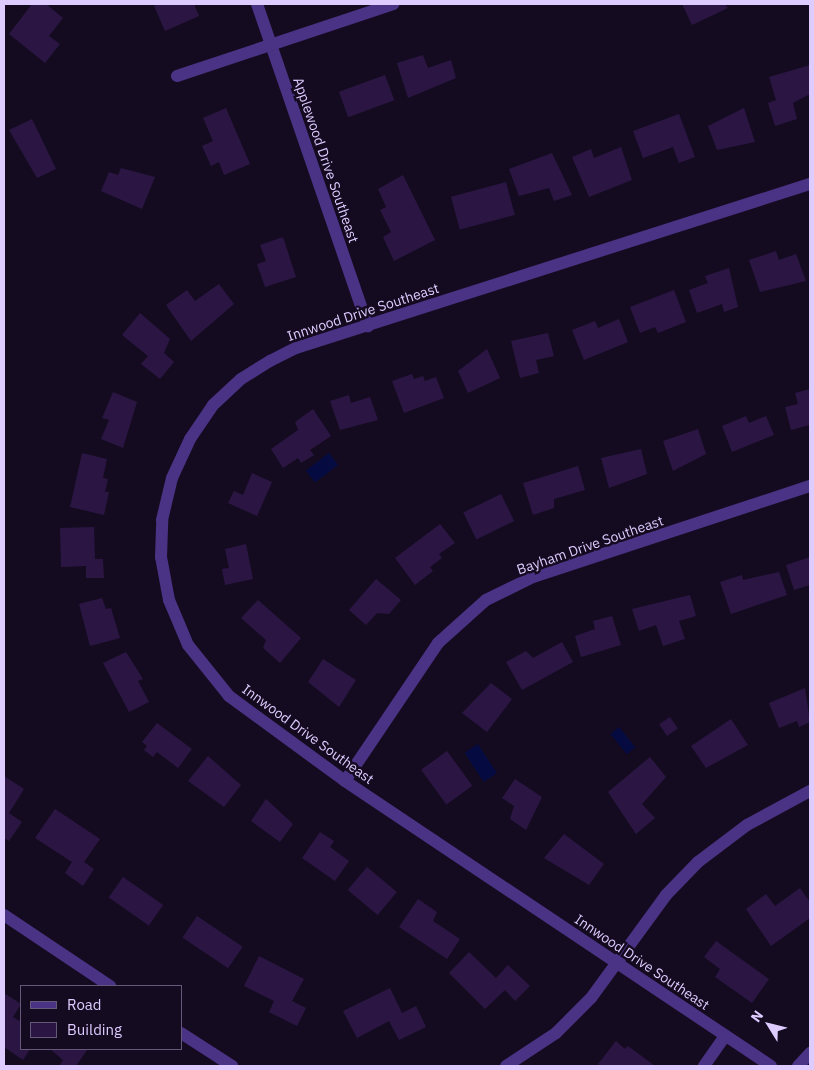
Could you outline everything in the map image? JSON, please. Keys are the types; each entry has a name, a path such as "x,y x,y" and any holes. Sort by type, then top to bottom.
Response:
{"street":[{"name":"Applewood Drive Southeast","path":"257,4 368,326"},
{"path":"177,76 270,43 393,4"},
{"name":"Innwood Drive Southeast","path":"771,1066 345,780 229,696 188,645 165,585 162,520 172,478 190,439 213,405 241,379 296,348 810,184"},
{"name":"Bayham Drive Southeast","path":"345,780 438,643 486,600 533,577 810,486"},
{"path":"506,1066 556,1033 591,998 666,895 698,862 762,815 810,790"},
{"path":"4,915 109,985"},
{"path":"182,1034 232,1066"},
{"path":"704,1066 725,1036"},
{"path":"798,1066 810,1053"}],"shaded area":[{"path":"329,453 338,465 315,482 306,470"},
{"path":"619,727 635,747 627,754 610,734"},
{"path":"478,744 497,773 484,782 465,753"}],"building":[{"path":"32,4 46,4 63,18 49,36 60,44 45,63 9,34"},
{"path":"160,4 194,4 199,16 165,31 154,6"},
{"path":"682,4 725,4 728,8 692,25"},
{"path":"423,55 428,68 451,60 456,78 408,98 397,63"},
{"path":"810,65 810,94 793,103 797,119 775,126 768,103 776,100 769,77"},
{"path":"385,75 394,100 348,117 339,92"},
{"path":"226,108 250,164 224,175 219,162 211,166 202,146 213,141 203,118"},
{"path":"744,108 755,142 717,150 708,126"},
{"path":"679,114 695,157 679,163 673,147 643,158 633,131"},
{"path":"32,119 56,169 37,178 9,130"},
{"path":"621,147 632,180 589,197 572,157 591,149 594,158"},
{"path":"552,153 572,195 554,201 549,188 519,196 509,169"},
{"path":"121,168 155,177 142,209 101,191 109,172 118,175"},
{"path":"403,175 435,240 394,261 383,237 391,232 380,210 386,207 378,189"},
{"path":"506,182 515,215 460,230 451,197"},
{"path":"283,237 296,277 265,287 257,264 266,261 260,245"},
{"path":"776,251 779,260 796,254 806,281 760,292 749,260"},
{"path":"729,268 738,307 724,312 722,304 697,313 689,290 708,283 705,276"},
{"path":"219,284 234,304 191,341 166,305 187,290 195,301"},
{"path":"674,290 686,322 658,333 655,327 640,333 630,307"},
{"path":"140,313 170,339 164,353 174,362 160,379 141,364 148,356 122,335"},
{"path":"619,319 628,342 584,360 572,330 595,321 598,328"},
{"path":"548,333 554,356 536,360 539,373 520,378 511,341"},
{"path":"487,349 500,378 468,393 458,371"},
{"path":"412,374 414,379 423,376 425,381 436,377 444,398 404,413 392,381"},
{"path":"810,389 810,425 791,430 785,407 798,404 795,393"},
{"path":"113,392 137,402 123,448 101,439 109,420 102,418"},
{"path":"349,395 351,403 370,397 378,420 340,430 330,401"},
{"path":"313,409 331,436 310,450 314,455 301,463 298,458 283,468 271,449 298,430 295,422"},
{"path":"746,416 749,423 766,416 774,435 732,452 722,426"},
{"path":"698,429 706,454 673,471 663,441"},
{"path":"641,449 647,474 609,488 601,458"},
{"path":"82,453 107,459 103,478 108,479 105,492 109,492 104,515 70,507"},
{"path":"578,466 585,490 554,499 554,508 533,515 523,483"},
{"path":"252,473 272,482 257,516 228,503 234,491 243,495"},
{"path":"501,494 514,521 476,539 463,512"},
{"path":"440,524 455,543 439,554 442,558 430,567 433,571 415,585 395,558"},
{"path":"94,527 95,559 103,559 104,578 86,578 86,566 61,567 60,528"},
{"path":"246,544 253,579 225,585 222,569 229,568 225,549"},
{"path":"810,557 810,585 794,590 786,565"},
{"path":"779,572 787,595 731,614 720,582 742,575 743,580"},
{"path":"376,579 401,600 389,614 377,613 366,625 349,610"},
{"path":"690,595 696,616 679,621 685,639 663,646 656,625 639,631 632,609"},
{"path":"102,598 106,609 111,608 120,638 90,646 79,604"},
{"path":"258,600 301,638 280,663 263,648 266,640 241,618"},
{"path":"612,616 621,645 581,657 575,636 595,629 593,621"},
{"path":"562,642 573,662 522,690 506,662 526,651 533,658"},
{"path":"126,652 143,679 138,681 149,702 129,712 103,663"},
{"path":"323,659 356,680 339,707 308,682"},
{"path":"491,683 512,699 487,732 462,713"},
{"path":"805,688 810,722 799,727 797,721 779,728 769,703"},
{"path":"670,717 678,729 667,736 659,724"},
{"path":"731,719 748,745 706,768 691,746"},
{"path":"157,723 192,749 178,768 157,752 153,757 144,750 147,746 142,742"},
{"path":"447,751 472,786 446,805 421,770"},
{"path":"208,756 241,785 224,807 188,781"},
{"path":"650,757 666,777 642,804 655,818 636,834 608,792"},
{"path":"4,776 24,789 9,813 22,822 9,841 4,838"},
{"path":"515,779 542,797 526,830 510,819 514,806 502,798"},
{"path":"266,799 293,824 280,842 251,821"},
{"path":"55,809 100,839 84,862 94,869 83,886 65,873 72,862 35,838"},
{"path":"320,832 334,841 330,847 349,861 335,881 302,858"},
{"path":"564,834 604,864 589,885 544,858"},
{"path":"367,867 397,892 378,915 348,890"},
{"path":"123,877 163,905 149,926 109,897"},
{"path":"800,888 810,902 810,918 771,946 746,909 766,894 775,906"},
{"path":"418,899 437,912 433,921 460,939 447,959 399,927"},
{"path":"197,916 243,947 228,968 182,938"},
{"path":"716,941 769,979 752,1003 715,977 720,969 704,957"},
{"path":"469,952 496,978 508,965 530,986 515,1001 505,990 485,1009 449,973"},
{"path":"259,956 304,979 292,1001 306,1008 297,1026 269,1012 274,1001 244,986"},
{"path":"390,988 402,1013 416,1006 426,1027 399,1040 389,1021 357,1038 343,1011"},
{"path":"4,993 20,1003 13,1017 20,1021 20,1050 29,1050 23,1060 4,1047"},
{"path":"616,1041 625,1049 628,1046 655,1066 601,1066 598,1064"},
{"path":"51,1050 87,1050 76,1066 59,1066 63,1060"}]}
